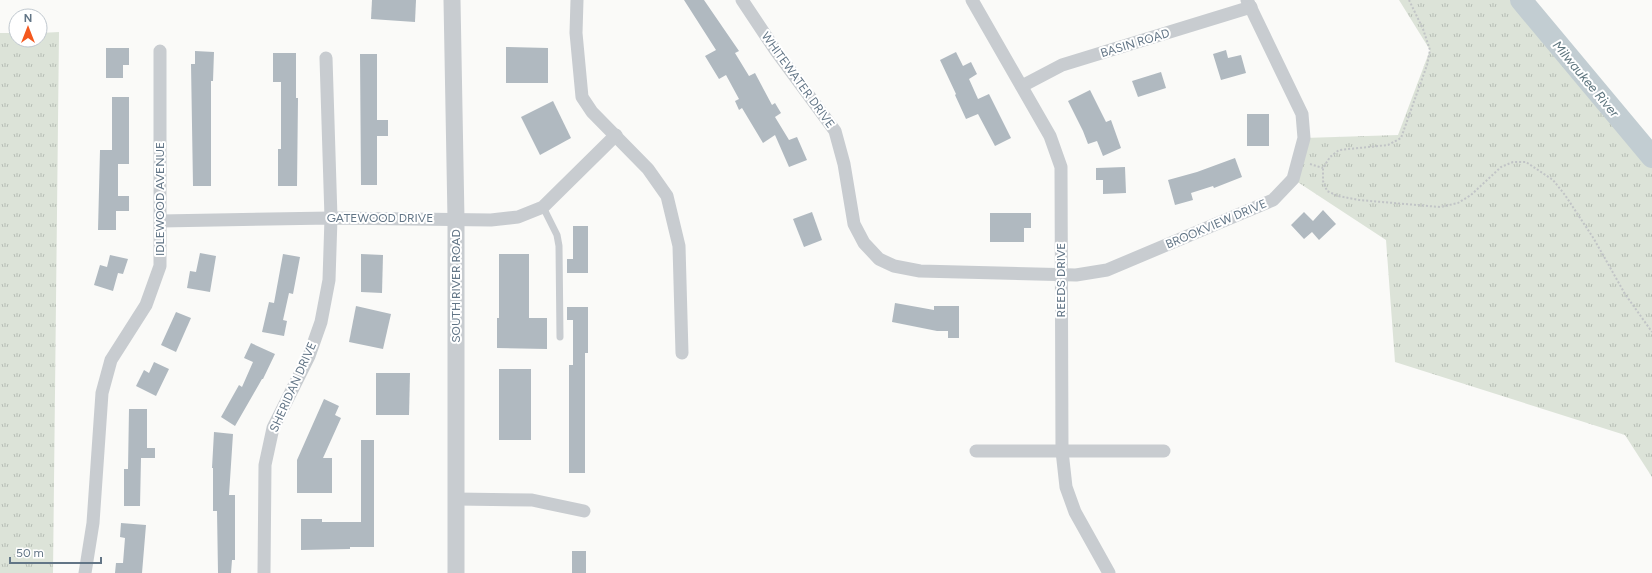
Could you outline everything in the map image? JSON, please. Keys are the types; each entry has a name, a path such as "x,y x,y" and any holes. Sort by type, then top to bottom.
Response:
{"street":[{"name":"SOUTH RIVER ROAD","path":"452,0 456,219 456,573"},
{"path":"577,0 576,33 582,97 592,112 648,169 667,196 679,246 682,354"},
{"name":"WHITEWATER DRIVE","path":"742,0 776,52 835,131 844,164 854,224 864,243 879,258 894,266 920,271 1061,274"},
{"name":"REEDS DRIVE","path":"972,0 1050,136 1061,167 1062,451 1066,487 1075,512 1109,573"},
{"name":"BROOKVIEW DRIVE","path":"1061,274 1076,275 1108,270 1273,200 1294,179 1304,138 1302,114 1249,4"},
{"name":"BASIN ROAD","path":"1022,86 1062,65 1249,4"},
{"name":"IDLEWOOD AVENUE","path":"85,573 93,523 102,392 111,360 146,305 160,266 160,51"},
{"name":"SHERIDAN DRIVE","path":"264,573 265,465 273,428 309,356 321,322 329,280 331,218 326,58"},
{"name":"GATEWOOD DRIVE","path":"161,221 331,218 491,220 518,218 543,207 616,135"},
{"path":"976,452 1164,451"},
{"path":"456,499 532,500 584,511"}],"lane":[{"path":"543,207 557,235 560,337"}],"path":[{"path":"1409,0 1423,29 1430,50 1427,65 1401,138 1388,145 1339,150 1330,156 1322,168 1323,181 1328,191 1338,196 1359,200 1440,207 1458,203 1471,195 1501,167 1513,162 1526,162 1553,180 1565,195 1594,239 1625,294 1652,332"}],"green space":[{"path":"1399,0 1523,0 1582,74 1652,147 1652,477 1625,435 1395,362 1386,240 1293,179 1304,138 1398,135 1430,50"},
{"path":"59,32 53,573 0,573 0,33 8,33 8,48 48,48 48,33"}],"building":[{"path":"372,0 416,0 415,22 371,19"},
{"path":"684,0 704,0 739,51 735,53 749,76 755,73 772,105 775,103 781,113 775,117 789,140 797,137 807,160 789,167 775,135 763,143 742,108 739,110 735,101 739,99 726,75 719,79 705,56 716,50"},
{"path":"506,47 548,48 548,83 506,83"},
{"path":"106,48 129,48 129,65 123,65 123,78 106,78"},
{"path":"1226,50 1228,58 1241,55 1246,73 1221,80 1213,54"},
{"path":"195,51 214,52 213,81 211,81 211,186 193,186 191,64 195,64"},
{"path":"956,52 963,66 971,62 977,74 969,79 978,99 989,94 1011,138 995,146 978,114 966,119 940,60"},
{"path":"273,53 296,53 296,98 298,98 297,186 278,186 278,149 281,149 281,82 273,82"},
{"path":"360,54 377,54 377,120 388,120 388,136 377,136 377,185 361,185"},
{"path":"1161,72 1166,88 1138,97 1132,81"},
{"path":"1090,90 1106,122 1111,120 1121,148 1103,156 1097,141 1088,144 1068,101"},
{"path":"112,97 129,97 129,164 118,164 118,196 129,196 129,211 116,211 116,230 98,230 100,150 112,150"},
{"path":"553,101 571,138 540,155 521,117"},
{"path":"1247,114 1269,114 1269,146 1247,146"},
{"path":"1235,158 1242,177 1214,188 1213,186 1191,193 1193,200 1175,205 1168,180 1197,172"},
{"path":"1125,167 1126,193 1103,194 1103,180 1096,180 1096,168"},
{"path":"1323,210 1336,224 1319,240 1312,232 1304,239 1291,225 1304,212 1313,221"},
{"path":"812,212 822,240 804,247 793,219"},
{"path":"990,213 1031,213 1031,228 1024,228 1024,242 990,242"},
{"path":"573,226 588,226 588,273 567,273 567,259 573,259"},
{"path":"200,253 216,256 210,292 187,288 190,271 196,272"},
{"path":"283,254 300,257 293,294 289,293 283,320 287,321 284,336 262,332 269,302 274,303"},
{"path":"361,254 383,255 382,293 361,292"},
{"path":"499,254 529,254 529,318 547,318 547,349 497,348 497,318 499,318"},
{"path":"110,255 128,259 123,274 118,273 113,291 94,285 100,265 107,267"},
{"path":"895,303 934,310 934,306 959,306 959,338 948,338 948,331 937,331 892,322"},
{"path":"356,306 391,314 383,349 349,342"},
{"path":"567,307 588,307 588,353 585,353 585,473 569,473 569,365 573,365 573,320 567,320"},
{"path":"176,312 191,318 176,352 161,345"},
{"path":"251,343 275,354 263,379 235,426 221,417 239,385 242,387 253,362 244,358"},
{"path":"154,362 169,369 156,396 136,386 144,370 149,373"},
{"path":"499,369 531,369 531,440 499,440"},
{"path":"376,373 410,373 409,415 376,415"},
{"path":"324,399 339,406 335,415 341,418 323,458 332,458 332,493 297,493 297,460"},
{"path":"129,409 147,409 147,448 155,448 155,458 141,458 140,506 124,506 124,469 128,469"},
{"path":"214,432 233,434 229,495 235,495 235,560 232,560 231,573 218,573 217,511 213,511 212,468"},
{"path":"361,440 374,440 374,547 301,550 301,519 322,519 322,522 361,522"},
{"path":"121,523 146,525 142,573 115,573 116,563 123,563 125,538 120,537"},
{"path":"572,551 586,551 586,573 572,573"}],"waterway":[{"name":"Milwaukee River","path":"1521,0 1652,157"}]}
